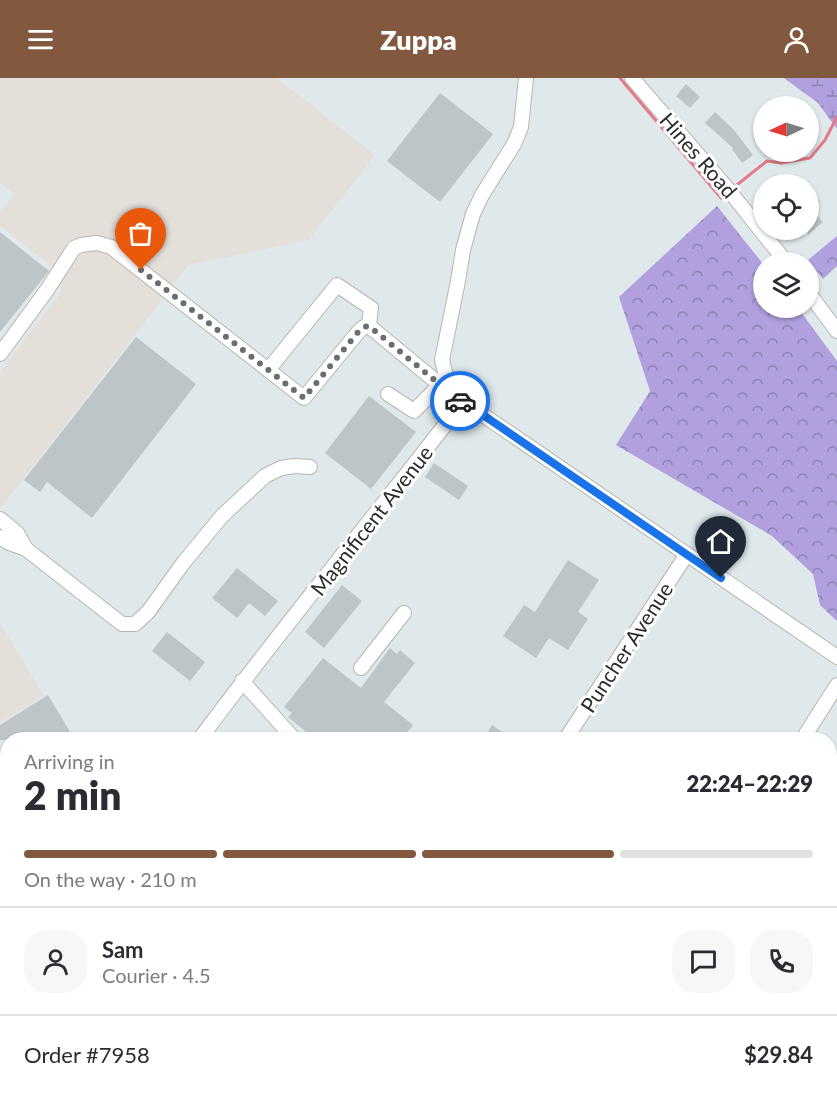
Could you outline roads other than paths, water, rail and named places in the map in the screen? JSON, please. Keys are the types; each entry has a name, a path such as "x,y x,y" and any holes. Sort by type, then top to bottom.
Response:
{"street":[{"path":"462,403 447,380 442,360 463,250 477,205 514,144 521,127 526,78"},
{"name":"Hines Road","path":"632,78 731,192 778,252"},
{"path":"0,354 47,290 74,248 97,243 111,248 170,292 304,398 359,331 369,326"},
{"path":"268,370 337,285 371,308 369,326"},
{"path":"819,307 837,331"},
{"path":"369,326 462,403 486,417 837,657"},
{"path":"388,394 414,411 440,385"},
{"name":"Magnificent Avenue","path":"205,732 242,681 396,490 462,403"},
{"path":"0,537 26,549 122,624 135,624 148,612 184,562 222,516 265,476 281,468 310,467"},
{"path":"0,519 17,533 26,549"},
{"name":"Puncher Avenue","path":"570,732 687,554"},
{"path":"361,668 404,613"},
{"path":"242,681 288,732"},
{"path":"807,732 837,685"}],"waterway":[{"path":"620,78 721,198 726,194"},
{"path":"733,188 767,161 781,163 810,158 825,140 837,117"}]}
